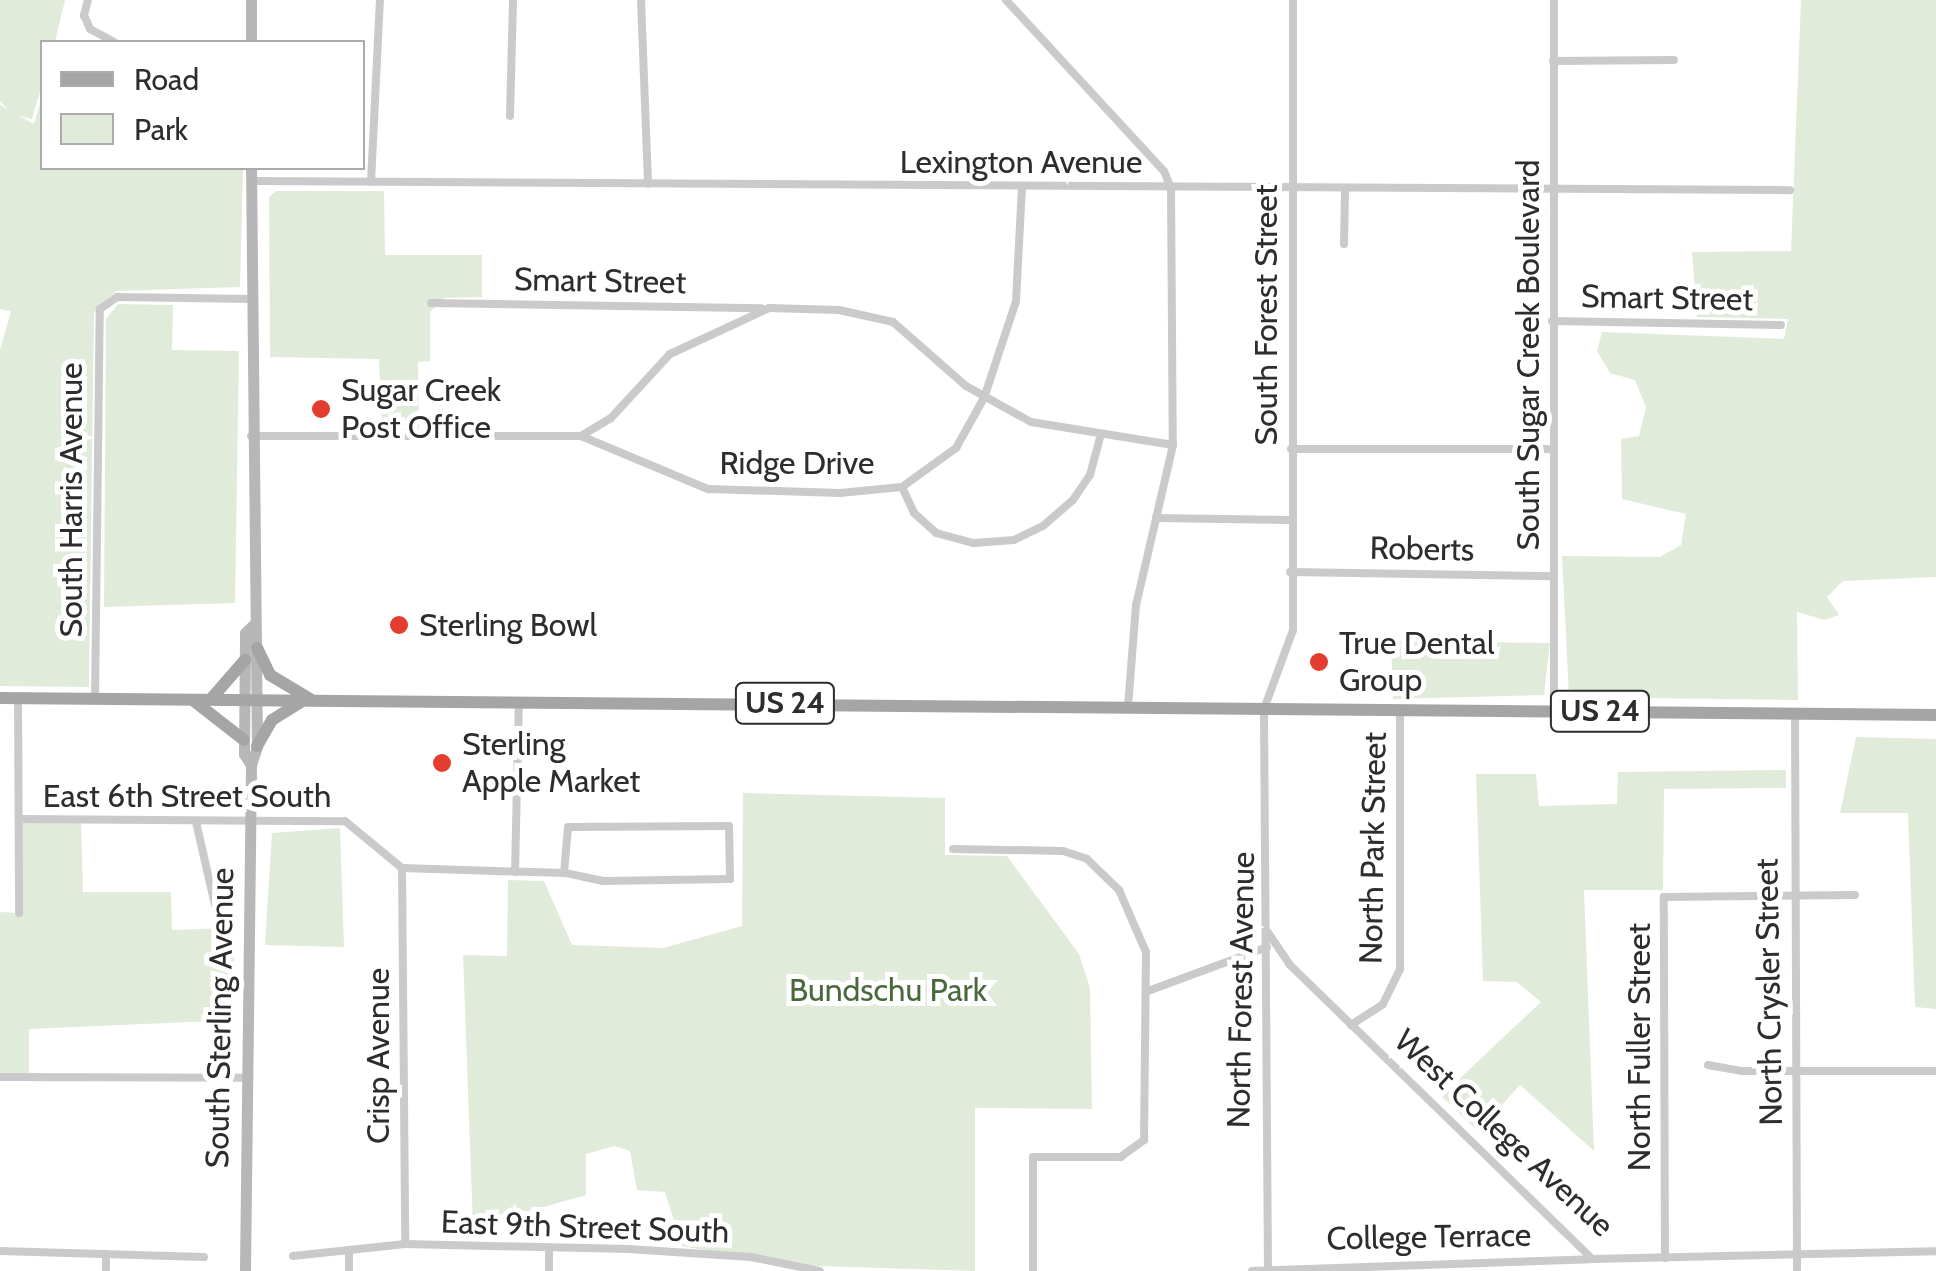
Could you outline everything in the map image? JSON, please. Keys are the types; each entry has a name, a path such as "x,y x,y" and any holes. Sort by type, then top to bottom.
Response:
{"main road":[{"path":"252,0 252,40"},
{"name":"South Sterling Avenue","path":"245,1271 251,700 257,648 253,626 251,174"},
{"name":"South Sterling Avenue","path":"251,700 245,633 253,626"},
{"path":"192,699 251,743 272,720 308,700 270,676 257,648"},
{"path":"210,700 245,660"},
{"name":"US 24","path":"0,698 1936,715"}],"street":[{"path":"88,0 84,15 90,29 110,40"},
{"path":"371,182 380,0"},
{"path":"510,116 513,0"},
{"path":"642,0 648,184"},
{"path":"1006,0 1164,171 1170,188 1173,445 1136,605 1128,706"},
{"name":"South Forest Street","path":"1264,708 1293,630 1290,520 1293,0"},
{"name":"South Sugar Creek Boulevard","path":"1554,0 1554,711"},
{"path":"1553,61 1674,60"},
{"name":"Lexington Avenue","path":"251,174 371,182 1292,192 1790,190"},
{"name":"Ridge Drive","path":"581,436 708,489 805,493 902,487 956,448 984,398 1016,302 1022,188"},
{"path":"1344,244 1345,191"},
{"name":"South Harris Avenue","path":"95,698 98,316 104,304 117,298 251,299"},
{"name":"Smart Street","path":"431,303 838,310 893,322 984,398 1031,422 1100,438 1173,445"},
{"path":"251,436 581,436 611,418 670,354 769,308"},
{"name":"Smart Street","path":"1552,321 1781,324"},
{"path":"902,487 914,513 936,534 974,543 1014,540 1073,500 1090,475 1100,438"},
{"path":"1291,449 1552,448"},
{"path":"1156,518 1290,520"},
{"name":"Roberts","path":"1290,572 1554,576"},
{"path":"18,698 18,913"},
{"path":"515,872 519,701"},
{"name":"North Forest Avenue","path":"1264,708 1268,1268"},
{"name":"North Park Street","path":"1352,1025 1383,1004 1400,969 1400,710"},
{"name":"North Crysler Street","path":"1795,713 1792,894 1796,1271"},
{"name":"East 6th Street South","path":"20,820 345,821 402,868"},
{"path":"196,822 216,909"},
{"path":"402,868 564,872 603,882 730,880 729,826 568,828 564,872"},
{"path":"953,849 1064,851 1087,859 1120,890 1136,917 1148,991 1144,1140 1135,1151 1121,1158 1032,1157 1033,1271"},
{"name":"Crisp Avenue","path":"402,868 405,1244"},
{"path":"1792,894 1855,896"},
{"name":"North Fuller Street","path":"1664,1258 1664,897 1792,894"},
{"name":"West College Avenue","path":"1267,931 1290,965 1592,1258 1936,1251"},
{"path":"1148,991 1267,947"},
{"path":"1708,1064 1794,1072 1936,1071"},
{"path":"0,1077 248,1078"},
{"name":"East 9th Street South","path":"293,1256 349,1254 405,1244 549,1248 725,1254 820,1271"},
{"path":"549,1248 549,1271"},
{"path":"0,1251 204,1257"},
{"path":"106,1254 106,1271"},
{"path":"349,1254 349,1271"},
{"name":"College Terrace","path":"1268,1268 1592,1258"},
{"path":"1252,1271 1268,1268"}],"green space":[{"path":"0,0 65,0 55,40 40,40 40,92 32,119 12,114 0,101"},
{"path":"1801,0 1936,0 1936,577 1843,581 1827,597 1839,615 1825,620 1797,612 1798,700 1569,697 1562,556 1660,557 1681,545 1686,514 1622,499 1621,439 1639,436 1646,407 1635,380 1610,373 1597,351 1602,332 1784,339 1788,319 1697,317 1692,252 1791,251"},
{"path":"40,104 40,170 243,170 240,287 116,291 94,312 89,687 0,686 0,350 11,311 0,309 0,105 34,124"},
{"path":"276,191 384,191 385,255 482,255 482,297 444,298 430,312 430,361 418,362 419,430 382,430 379,359 270,357 269,197"},
{"path":"118,304 173,305 172,350 239,351 235,603 104,607 106,319"},
{"path":"1391,641 1550,643 1544,695 1393,699"},
{"path":"1856,737 1936,739 1936,1009 1915,1007 1908,813 1840,813"},
{"path":"1786,770 1786,788 1664,789 1663,890 1584,890 1594,1151 1520,1085 1478,1131 1441,1096 1541,1002 1517,982 1483,981 1476,774 1536,774 1539,806 1617,804 1618,772"},
{"name":"Bundschu Park","path":"743,793 945,798 945,855 1007,856 1079,954 1090,988 1092,1109 975,1108 975,1271 787,1265 682,1246 665,1192 637,1190 630,1151 615,1146 586,1154 586,1195 473,1227 463,955 507,956 508,880 544,881 572,945 663,948 742,926"},
{"path":"20,819 81,820 83,892 171,892 172,930 234,928 235,1020 29,1029 29,1077 0,1075 0,912 18,913"},
{"path":"340,828 344,947 265,945 272,833"}],"place":[{"name":"Sugar Creek Post Office","path":"321,409"},
{"name":"Sterling Bowl","path":"399,625"},
{"name":"True Dental Group","path":"1319,662"},
{"name":"Sterling Apple Market","path":"442,763"}]}
